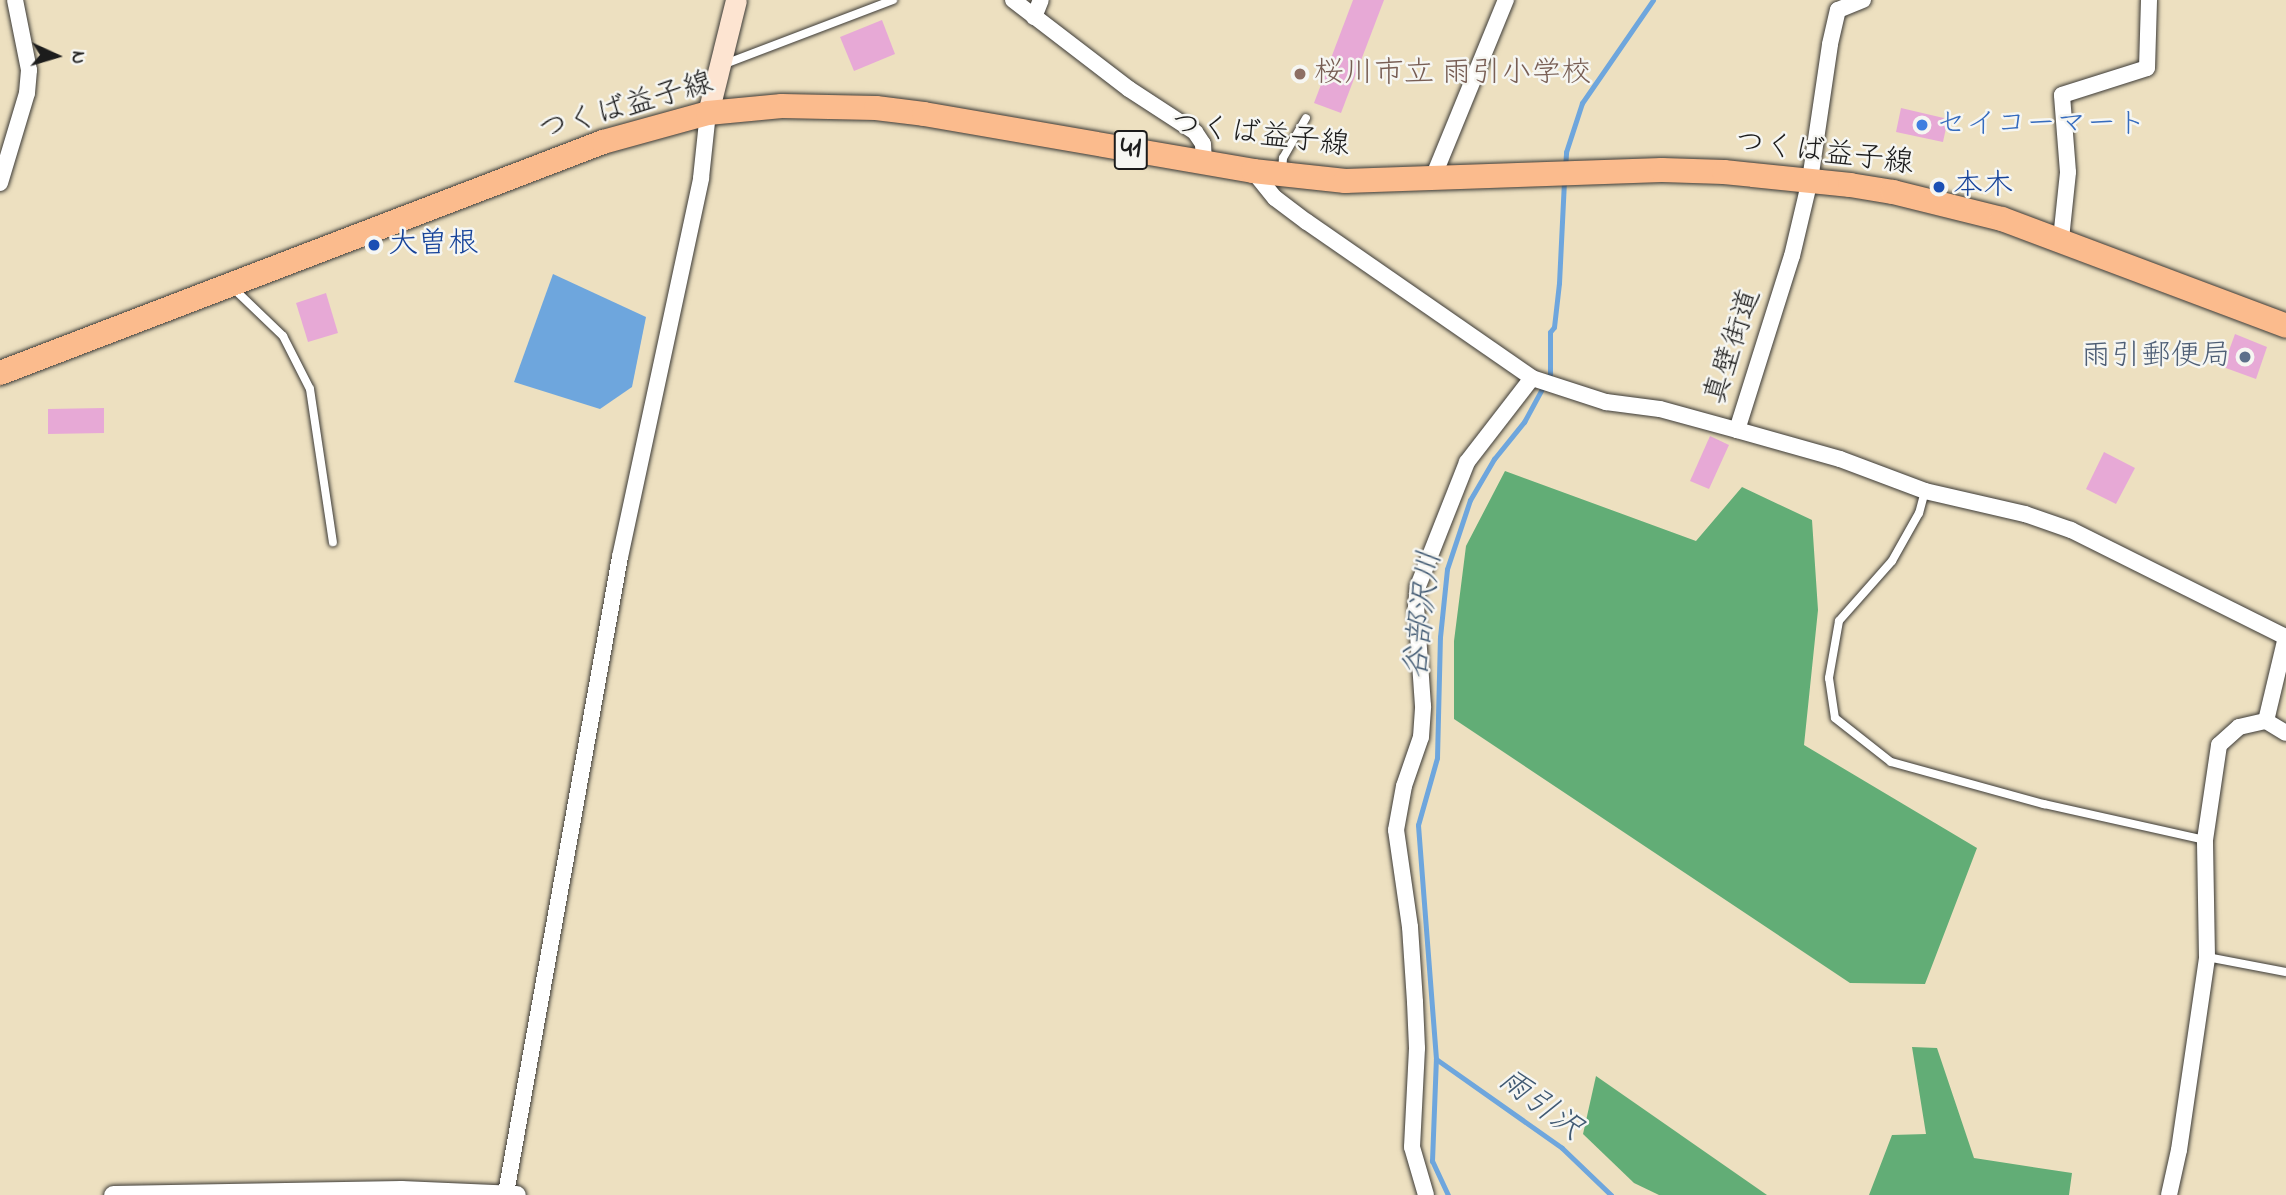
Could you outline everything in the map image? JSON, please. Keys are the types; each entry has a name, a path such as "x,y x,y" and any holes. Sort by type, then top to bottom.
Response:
{"main road":[{"path":"708,113 736,0"},
{"name":"つくば益子線","path":"0,373 603,142 708,113 782,106 877,108 981,122 1253,172 1345,181 1662,170 1810,180 1893,192 1950,204 2062,239 2286,326"}],"street":[{"path":"0,183 27,93 29,70 15,0"},
{"path":"1013,0 1129,89 1195,132 1203,144 1204,163"},
{"path":"1034,17 1041,0"},
{"path":"1432,180 1506,0"},
{"name":"真壁街道","path":"1535,379 1606,402 1660,409 1737,430 1792,256 1810,180 1830,44 1838,9 1863,0"},
{"path":"2062,239 2068,172 2062,95 2147,68 2149,0"},
{"path":"113,1195 401,1190 511,1194 620,558 701,178 708,113"},
{"path":"1253,172 1275,198 1307,222 1535,379 1467,462 1418,586 1416,607 1423,706 1421,737 1404,786 1396,830 1409,927 1415,1002 1417,1048 1412,1147 1426,1195"},
{"path":"1737,430 1840,459 1925,491 2025,514 2071,530 2286,636 2266,721"},
{"path":"2168,1195 2179,1150 2207,957 2204,840 2219,745 2239,727 2266,721 2286,733"}],"lane":[{"path":"719,66 893,0"},
{"path":"1281,175 1283,158 1306,118"},
{"path":"230,285 283,336 310,389 333,542"},
{"path":"1925,491 1919,513 1892,561 1839,621 1829,678 1835,718 1891,762 2044,804 2204,840"},
{"path":"2207,957 2286,972"}],"green space":[{"path":"1505,471 1696,541 1742,487 1812,520 1818,610 1804,745 1977,848 1925,984 1850,983 1454,719 1454,641 1466,546"},
{"path":"1912,1047 1937,1048 1974,1158 2072,1173 2069,1195 1869,1195 1892,1135 1926,1134"},
{"path":"1596,1076 1767,1195 1659,1195 1634,1183 1583,1134"}],"water":[{"path":"553,274 646,317 632,387 600,409 514,382"}],"building":[{"path":"1353,0 1384,0 1341,113 1314,103"},
{"path":"882,20 895,54 854,71 840,37"},
{"name":"セイコーマート","path":"1901,108 1948,119 1943,142 1896,132"},
{"path":"326,293 338,333 308,342 296,303"},
{"path":"2235,334 2267,347 2256,379 2223,367"},
{"path":"104,408 104,433 48,434 48,409"},
{"path":"1710,436 1729,445 1709,489 1690,481"},
{"path":"2104,452 2135,468 2116,504 2086,489"}],"waterway":[{"name":"谷部沢川","path":"1565,168 1566,152 1582,103 1653,0"},
{"name":"谷部沢川","path":"1448,1195 1432,1161 1436,1059 1418,825 1437,758 1440,637 1447,569 1470,500 1494,459 1524,422 1550,374 1550,332 1554,327 1559,283 1564,181"},
{"name":"雨引沢","path":"1436,1059 1562,1148 1611,1195"}],"place":[{"name":"桜川市立 雨引小学校","path":"1300,74"},
{"name":"セイコーマート","path":"1922,125"},
{"name":"本木","path":"1939,187"},
{"name":"大曽根","path":"374,245"},
{"name":"雨引郵便局","path":"2245,357"}]}
